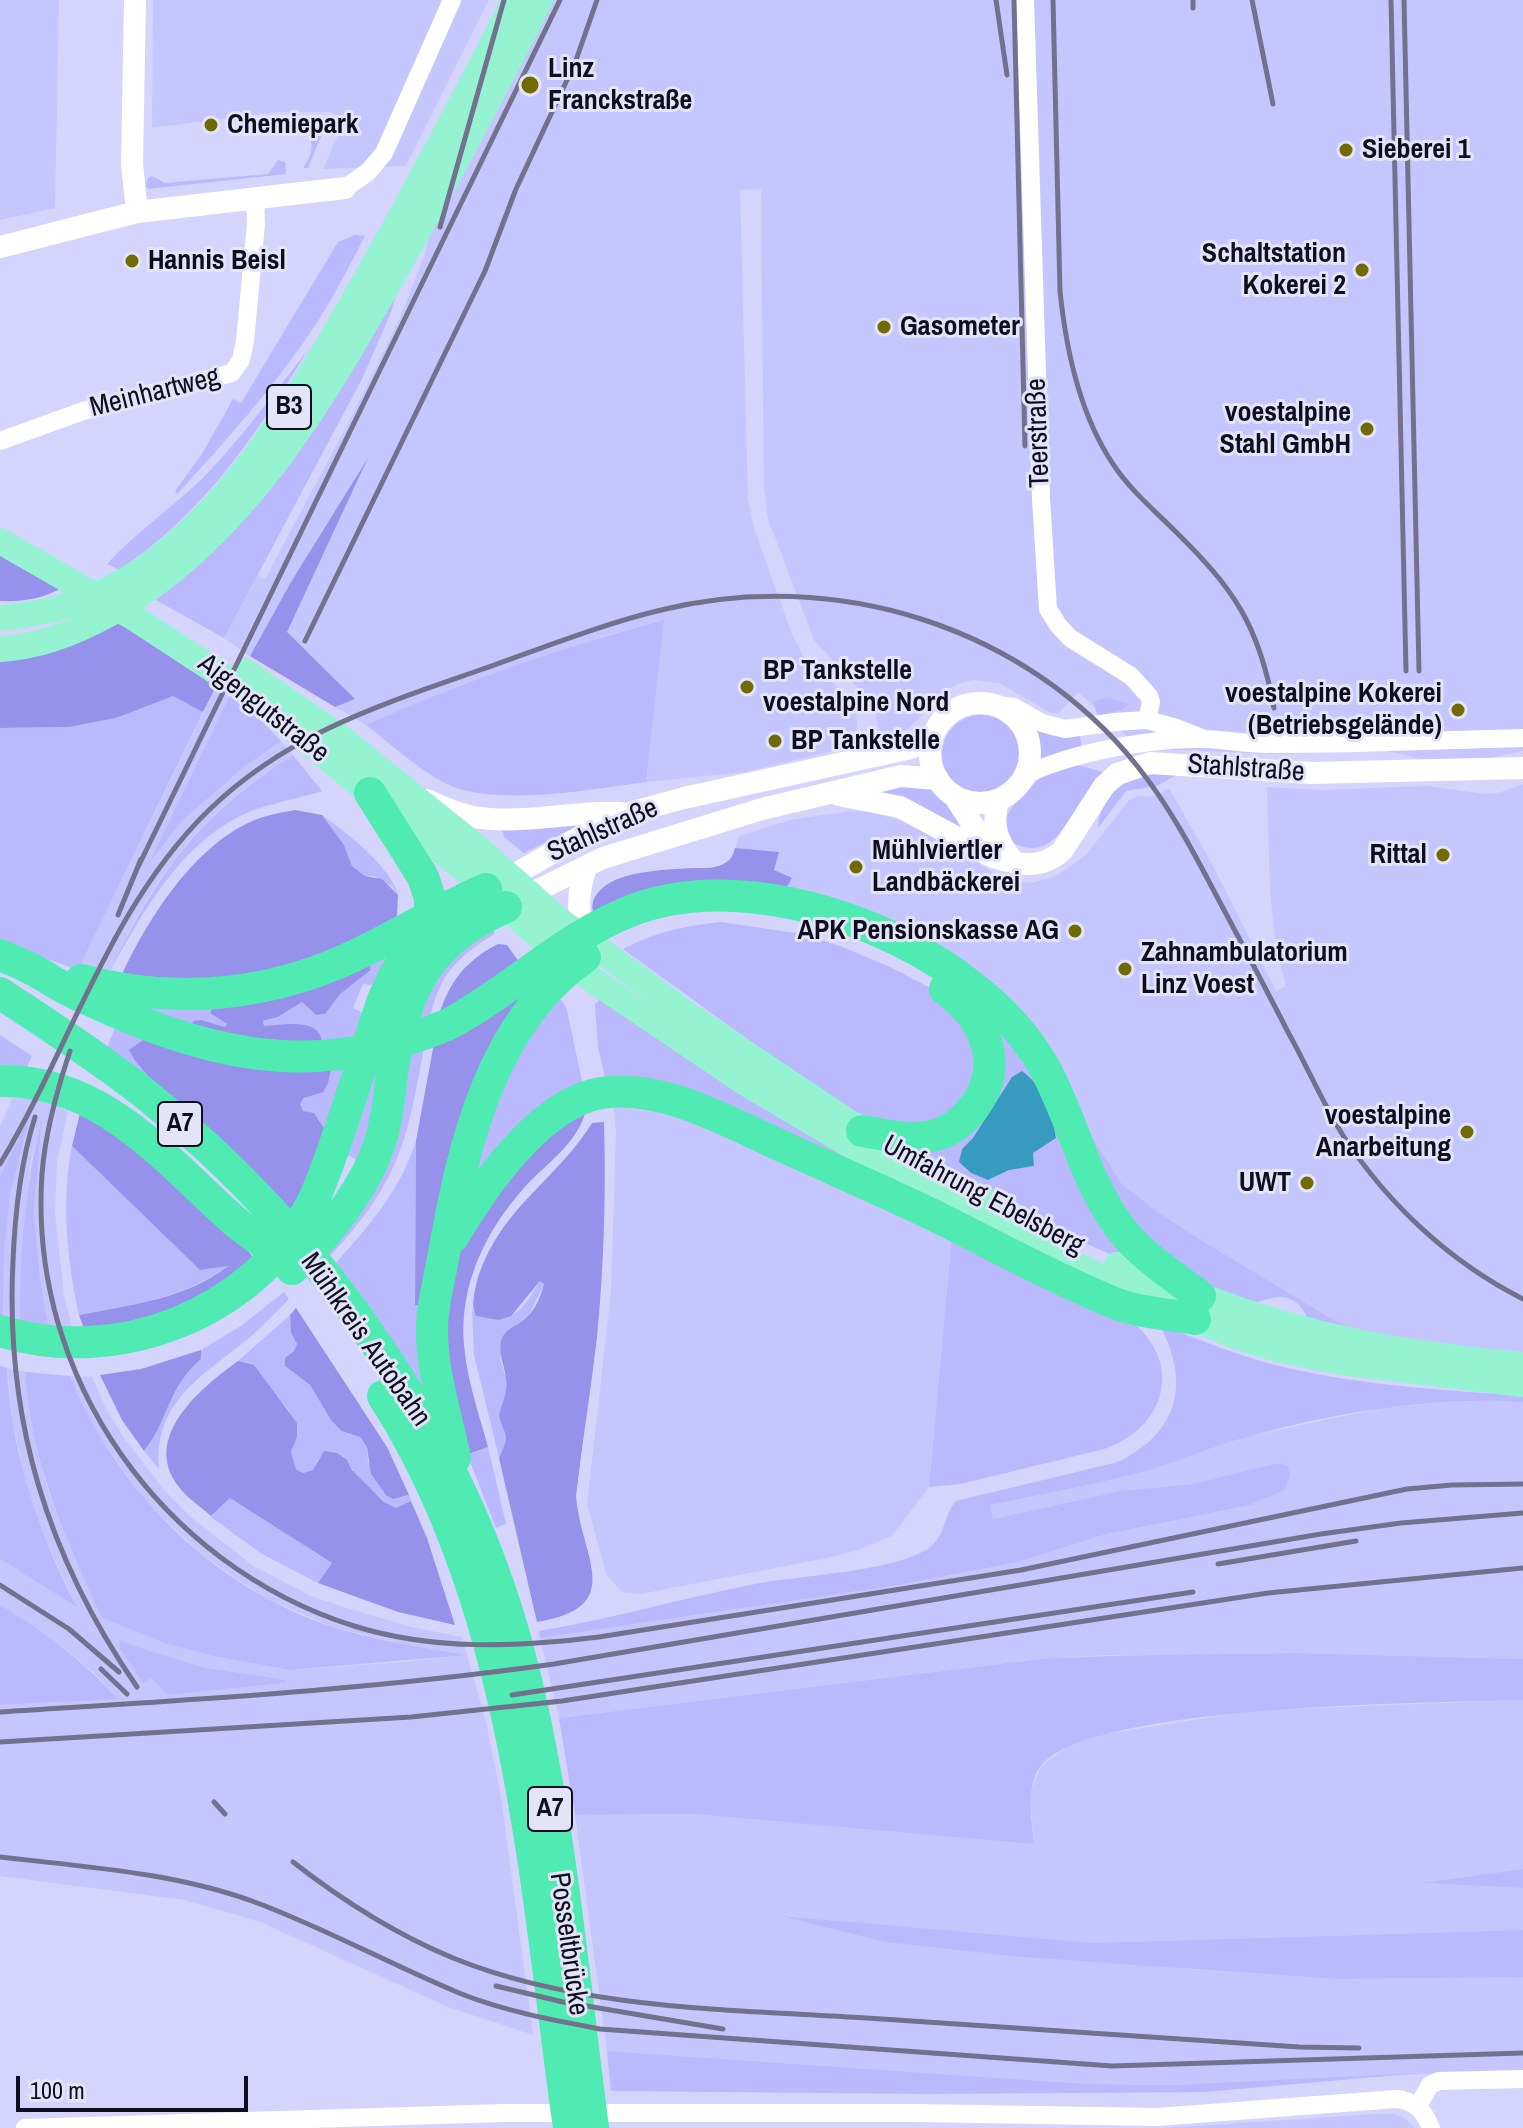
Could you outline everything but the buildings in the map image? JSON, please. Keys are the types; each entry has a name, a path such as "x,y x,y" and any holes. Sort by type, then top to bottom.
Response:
{"highway":[{"path":"0,1351 61,1362 102,1352 197,1314 249,1280 286,1243 311,1205 323,1178 374,1025 394,976 430,918 430,898 423,877 370,793"},
{"path":"0,955 34,970 67,990 117,1000 265,988 336,963 430,918 508,892"},
{"path":"0,1331 102,1352 159,1351 214,1329 258,1299 308,1253 351,1200 379,1146 400,1028 415,984 432,959 451,940 508,892"},
{"path":"640,918 660,901 706,895 779,902 856,923 931,959 1000,1010 1024,1038 1056,1089 1101,1198 1122,1230 1197,1307"},
{"path":"463,1500 435,1366 432,1326 456,1189 488,1088 525,992 573,942 640,918 737,916 804,929 889,958 948,991 975,1018 989,1050 987,1087 973,1110 954,1127 929,1136 903,1137 862,1131"},
{"path":"117,1000 199,1044 250,1054 311,1058 405,1041 525,992"},
{"path":"0,993 95,1081 138,1132 183,1171 242,1208"},
{"path":"0,1018 95,1081"},
{"path":"0,1081 44,1085 95,1081"},
{"path":"444,1254 472,1206 518,1149 552,1117 598,1095 631,1091 666,1097 913,1205 1116,1304 1197,1307"},
{"name":"Mühlkreis Autobahn","path":"242,1208 279,1253 333,1302 415,1453 458,1550 496,1620"},
{"name":"Mühlkreis Autobahn","path":"242,1208 333,1302 405,1392 436,1443 477,1532 496,1620"},
{"name":"Posseltbrücke","path":"496,1620 503,1694 516,1757 565,2118"},
{"name":"Posseltbrücke","path":"496,1620 533,1713 549,1801 593,2128"}],"main road":[{"name":"B3","path":"0,649 63,636 123,606 170,561 231,515 300,429 334,376 515,0"},
{"name":"B3","path":"400,241 452,170 540,0"},
{"name":"Aigengutstraße","path":"0,525 72,564 299,707 410,794 508,892"},
{"name":"Aigengutstraße","path":"0,541 209,664 370,793 508,892"},
{"name":"B3","path":"0,618 41,612 106,591 170,561"},
{"name":"Umfahrung Ebelsberg","path":"508,892 584,940 687,1014 893,1152 1052,1235 1154,1281 1197,1307 1232,1335 1319,1358 1523,1384"},
{"name":"Umfahrung Ebelsberg","path":"508,892 562,957 663,1029 792,1112 950,1204 1042,1250 1197,1307 1332,1338 1428,1355 1523,1365"}],"street":[{"path":"135,0 132,164 137,212"},
{"path":"0,247 137,212 345,188 368,172 384,153 452,0"},
{"name":"Teerstraße","path":"1025,0 1048,609 1070,638 1117,665 1149,696 1151,702 1147,720"},
{"name":"Meinhartweg","path":"0,441 83,411 232,373 241,360 245,341 256,224 255,198"},
{"path":"993,857 955,797 938,779 931,763 932,741 939,725 952,712 965,705 1014,707 1042,723 1065,729 1147,720 1205,739"},
{"path":"955,797 974,803 998,800 1017,787 1025,775 1029,753 1024,729 1006,710 994,705"},
{"path":"1025,775 1073,756 1154,743 1205,739 1275,744 1523,738"},
{"name":"Stahlstraße","path":"508,892 597,827 629,813 876,757 932,741"},
{"path":"853,787 866,776 876,757"},
{"name":"Stahlstraße","path":"826,793 900,807 993,857 1015,864 1035,865 1062,851 1104,786 1117,774 1150,763 1311,773 1523,768"},
{"name":"Stahlstraße","path":"508,892 762,809 901,776 938,779"},
{"path":"410,794 463,814 494,819 536,819 590,812 629,813"},
{"path":"998,800 994,825 997,837 1015,864"},
{"path":"655,805 664,839"},
{"path":"584,940 578,907 581,879 587,866"},
{"path":"1418,2106 1430,2085 1439,2081 1523,2079"},
{"path":"25,2128 503,2120 1157,2117 1396,2099 1418,2106 1431,2128"}],"shaded area":[{"path":"0,0 59,0 55,208 0,220"},
{"path":"153,0 489,0 406,166 323,169 345,119 329,112 276,112 152,128"},
{"path":"543,0 1523,0 1523,751 1490,758 1422,759 1388,751 1274,754 1143,751 1078,692 1058,714 999,683 973,680 943,692 908,729 886,736 880,733 866,697 814,640 768,519 764,489 761,189 740,190 748,500 754,528 792,634 803,656 844,693 856,709 857,728 853,738 845,745 838,750 745,772 646,782 663,620 605,636 456,687 366,725 335,707 354,699 286,632 364,466 291,582 250,656 224,638 258,575 265,579 351,418 399,320 425,254 435,208"},
{"path":"329,117 308,168 303,168 312,148 311,142 306,130 294,120"},
{"path":"278,160 285,162 286,174 148,189 146,186 148,178 152,176 165,183 268,174"},
{"path":"355,235 365,236 334,294 299,349 231,434 177,494 175,491 202,454 233,399 241,403 338,242"},
{"path":"401,280 390,315 362,379 224,638 156,600 193,570 254,506"},
{"path":"308,350 247,443 203,497 151,547 120,570 107,564 203,478 257,416"},
{"path":"368,458 287,632 355,699 335,707 250,656 291,582"},
{"path":"0,548 68,583 36,598 0,601"},
{"path":"664,620 646,782 515,796 465,790 445,783 424,770 366,725 513,666"},
{"path":"124,621 219,681 203,712 173,696 116,718 69,727 0,728 0,660 63,648"},
{"path":"219,681 232,691 152,859 183,820 244,767 281,741 293,755 256,779 221,808 189,841 159,880 135,919 108,975 78,970"},
{"path":"232,691 281,741 244,767 183,820 149,863"},
{"path":"173,695 203,712 78,970 0,942 0,728 69,727 116,718"},
{"path":"1107,698 1129,704 1098,717 1093,701"},
{"path":"981,715 996,718 1009,726 1017,739 1020,754 1017,769 1009,782 996,790 981,793 966,790 953,782 945,769 942,754 945,739 953,726 966,718"},
{"path":"1028,725 1053,736 1080,736 1082,750 1035,763 1036,751"},
{"path":"293,755 322,791 257,809 231,821 208,837 168,878 108,975 144,907 182,850 230,801"},
{"path":"1077,765 1103,772 1064,829 1040,847 1025,847 1007,839 1004,820 1015,803 1044,774"},
{"path":"1160,772 1178,774 1157,786 1126,791 1098,828 1104,805 1118,788 1137,778"},
{"path":"894,784 932,789 945,800 974,841 872,793"},
{"path":"1523,784 1523,1358 1360,1332 1332,1319 1159,1213 1121,1183 1007,1009 783,894 774,870 735,848 739,836 790,820 850,811 870,812 906,822 1005,879 1032,883 1056,876 1086,855 1129,800 1137,796 1160,794 1169,788 1213,866 1276,991 1286,986 1276,945 1270,893 1267,787 1322,790 1427,786 1486,794"},
{"path":"295,810 322,815 344,845 352,866 365,876 382,879 398,895 397,915 385,932 239,982 120,979 156,912 207,851 248,823"},
{"path":"322,815 355,840 377,862 394,884 398,895 393,887 374,876 365,876 352,866 344,845"},
{"path":"588,821 524,853 504,837 502,828"},
{"path":"735,848 779,852 774,870 792,878 783,894 596,918 594,915 592,906 595,897 615,880 655,871 717,866 729,860"},
{"path":"721,900 769,906 816,917 863,931 907,951 948,976 985,1006 1017,1042 1048,1094 1083,1182 1113,1231 1132,1253 1178,1285 1087,1244 890,1142 922,1145 952,1134 974,1117 989,1094 995,1066 992,1037 976,1010 945,981 888,950 821,926 729,909 690,911 650,918 648,912 665,906","holes":["1022,1071 1045,1101 1056,1138 1033,1153 1034,1166 1009,1170 988,1180 971,1173 960,1162 962,1149 973,1139 1012,1077"]},
{"path":"721,922 801,934 840,946 936,991 976,1035 977,1087 934,1128 878,1123 790,1070 623,949 670,931"},
{"path":"494,930 494,934 468,952 450,970 438,992 429,1022 413,1027 436,983 454,958 478,938"},
{"path":"402,941 381,986 363,984 353,1008 370,1017 361,1042 321,1046 302,1025 264,1026 263,1021 278,1017 302,1002 316,1015 325,1014 339,994 371,970 369,962"},
{"path":"498,944 507,945 521,965 438,1018 453,983 467,965"},
{"path":"369,962 371,970 340,994 325,1014 316,1015 302,1002 278,1017 263,1021 264,1026 307,1025 319,1033 322,1041 270,1048 191,1025 201,1020 225,1027 227,1024 210,1013 214,1005"},
{"path":"553,993 567,1010 584,1091 468,1199 489,1108"},
{"path":"515,996 523,1001 425,1307 415,1305 416,1141 434,1043"},
{"path":"118,997 214,1005 211,1013 227,1024 225,1027 201,1020 191,1025"},
{"path":"602,997 863,1163 607,1086 598,1047 595,1004"},
{"path":"118,1021 167,1044 152,1081 105,1052"},
{"path":"0,1035 32,1056 26,1070 0,1070"},
{"path":"143,1040 331,1069 323,1092 304,1098 300,1104 303,1111 314,1113 328,1134 293,1216 152,1081 129,1050"},
{"path":"424,1047 412,1110 396,1161 371,1207 329,1257 321,1249 410,1054"},
{"path":"384,1059 362,1162 341,1152 373,1062"},
{"path":"352,1066 325,1147 321,1123 315,1116 303,1111 300,1104 331,1069"},
{"path":"1022,1071 1035,1084 1045,1101 1056,1138 1033,1153 1034,1166 1009,1170 988,1180 971,1173 959,1162 962,1149 973,1138 1012,1077"},
{"path":"16,1091 69,1105 57,1163 55,1212 64,1296 73,1331 49,1330 40,1278 34,1212 41,1125 31,1160 24,1221 20,1326 3,1321 4,1254 10,1195 28,1122 0,1176 0,1126"},
{"path":"613,1102 648,1102 952,1234 929,1487 892,1536 827,1558 640,1594 622,1592 606,1574 587,1504 611,1293 616,1131"},
{"path":"81,1109 104,1120 228,1228 254,1258 241,1271 171,1314 85,1332 79,1315 176,1293 228,1266 200,1270 72,1146"},
{"path":"585,1114 566,1146 523,1189 497,1223 470,1281 464,1345 488,1447 468,1454 445,1376 448,1280 469,1228 556,1124"},
{"path":"30,1116 10,1195 4,1254 3,1321 0,1320 0,1176"},
{"path":"42,1119 34,1212 49,1330 20,1326 24,1222"},
{"path":"604,1122 604,1230 599,1310 576,1496 590,1559 591,1592 582,1605 565,1615 537,1622 499,1458 506,1439 499,1415 506,1384 500,1347 505,1333 533,1310 544,1284 540,1281 511,1316 499,1320 476,1316 474,1297 485,1259 512,1216 561,1163 592,1123"},
{"path":"1085,1125 1121,1183 1159,1213 1332,1319 1360,1332 1307,1318 1296,1302 1282,1297 1249,1305 1213,1292 1130,1228"},
{"path":"416,1141 415,1305 425,1307 435,1413 334,1265 392,1192"},
{"path":"72,1146 200,1270 229,1265 176,1293 79,1315 71,1273 66,1210"},
{"path":"952,1234 1137,1326 1160,1361 1162,1379 1160,1397 1140,1428 1104,1449 961,1484 929,1487"},
{"path":"540,1280 544,1284 528,1317 504,1334 500,1358 506,1378 506,1394 501,1422 507,1429 507,1442 499,1458 474,1355 472,1308 476,1316 508,1316 522,1308"},
{"path":"284,1292 289,1299 249,1338 184,1392 164,1425 159,1445 159,1469 144,1451 181,1382 201,1359 201,1350 241,1326"},
{"path":"296,1308 387,1447 409,1495 393,1499 386,1495 371,1474 367,1447 360,1437 341,1431 310,1385 285,1366 285,1358 297,1344 291,1333 290,1315"},
{"path":"290,1315 291,1333 297,1344 285,1366 310,1385 340,1431 360,1437 367,1447 368,1462 401,1498 409,1495 411,1501 396,1508 375,1494 347,1460 320,1457 313,1470 303,1473 296,1469 291,1452 297,1437 288,1409 267,1386 258,1370 238,1361"},
{"path":"1159,1324 1241,1355 1320,1375 1523,1396 1523,1402 1418,1404 1346,1414 1244,1438 1126,1476 990,1505 993,1519 1120,1491 1192,1484 1281,1463 1288,1467 1290,1475 1285,1490 1250,1505 1103,1535 1018,1562 899,1585 540,1638 539,1631 774,1581 870,1568 913,1556 935,1543 956,1501 1118,1462 1155,1436 1173,1404 1175,1366"},
{"path":"201,1350 201,1359 181,1382 144,1451 122,1420 100,1375 141,1369"},
{"path":"238,1361 254,1365 297,1423 297,1437 291,1452 296,1469 303,1473 313,1470 324,1451 337,1453 383,1501 396,1508 411,1501 427,1538 455,1625 398,1612 318,1583 332,1563 230,1498 211,1516 182,1491 169,1468 167,1450 171,1432 193,1399"},
{"path":"0,1366 7,1368 14,1431 29,1491 50,1550 77,1607 0,1559"},
{"path":"7,1368 25,1372 29,1407 46,1484 102,1618 164,1643 289,1670 463,1655 333,1627 268,1599 234,1577 202,1554 145,1501 94,1429 70,1376 92,1377 122,1435 164,1490 192,1518 252,1565 311,1596 411,1627 462,1637 486,1722 501,1797 533,2035 448,2007 258,1921 184,1900 0,1876 0,1705 118,1699 94,1673 63,1647 0,1605 0,1559 76,1605 38,1523 12,1419","holes":["119,1642 202,1667 286,1680 285,1683 167,1695 151,1678 143,1683 120,1649"]},
{"path":"25,1372 70,1376 90,1419 114,1459 143,1496 175,1531 211,1562 250,1588 292,1611 336,1628 467,1655 289,1670 164,1643 102,1618 63,1529 42,1468"},
{"path":"1501,1400 1523,1402 1523,1659 1293,1653 1040,1659 559,1718 540,1638 899,1585 1018,1562 1103,1535 1250,1505 1285,1485 1290,1475 1270,1465 1192,1484 1120,1491 992,1519 989,1505 1146,1470 1246,1437 1338,1417 1390,1407"},
{"path":"488,1447 506,1524 496,1528 467,1454"},
{"path":"230,1498 332,1563 318,1583 262,1554 211,1517"},
{"path":"0,1605 62,1648 118,1699 0,1705"},
{"path":"119,1641 202,1667 286,1680 285,1683 167,1695 151,1678 143,1683 120,1649"},
{"path":"1293,1653 1523,1659 1523,1700 1267,1711 1191,1718 1123,1730 1071,1746 1040,1767 1031,1794 1034,1844 694,1814 575,1815 559,1718 1040,1659"},
{"path":"1523,1700 1523,1869 1427,1883 1523,1888 1523,1930 1093,1943 788,1918 1187,1969 1336,1979 1523,1977 1523,2070 1173,2085 1087,2084 607,2051 575,1815 694,1814 1034,1843 1030,1793 1041,1766 1067,1747 1100,1735 1256,1710"},
{"path":"1523,1869 1523,1888 1422,1883"},
{"path":"780,1916 1093,1943 1523,1930 1523,1977 1336,1979 1022,1957 885,1942"},
{"path":"607,2051 1087,2084 1173,2085 1420,2073 1205,2092 929,2094 611,2091"},
{"path":"1394,2114 1406,2119 1414,2128 1162,2128"}],"railway":[{"path":"440,227 504,0"},
{"path":"138,867 560,0"},
{"path":"305,641 485,271 516,189 575,63 597,0"},
{"path":"996,0 1007,75"},
{"path":"1014,0 1025,446"},
{"path":"1053,0 1060,291 1076,381 1101,445 1120,473 1213,571 1241,610 1260,653 1274,708"},
{"path":"1193,0 1193,8"},
{"path":"1252,0 1273,104"},
{"path":"1391,0 1406,671"},
{"path":"1404,0 1419,671"},
{"path":"0,1164 118,934 144,890 174,848 209,810 270,761 371,710 615,623 661,610 727,599 793,597 859,604 923,620 984,644 1041,677 1092,718 1138,767 1180,828 1329,1112 1362,1162 1423,1230 1471,1268 1523,1299"},
{"path":"118,915 141,859"},
{"path":"70,1051 46,1143 42,1174 43,1249 58,1322 84,1390 120,1453 167,1510 222,1558 285,1597 354,1626 414,1640 476,1645 599,1637 1021,1570 1407,1489 1523,1484"},
{"path":"35,1117 19,1188 13,1261 12,1320 16,1376 25,1431 56,1537 79,1588 137,1687"},
{"path":"0,1712 278,1693 416,1681 554,1664 1321,1534 1401,1523 1523,1513"},
{"path":"1218,1564 1356,1541"},
{"path":"0,1742 411,1717 562,1701 1268,1593 1523,1568"},
{"path":"0,1585 69,1629 119,1672"},
{"path":"512,1695 1193,1592"},
{"path":"101,1669 127,1694"},
{"path":"214,1802 225,1814"},
{"path":"0,1857 128,1872 221,1891 304,1922 476,1999 600,2029 1112,2066 1523,2053"},
{"path":"293,1862 370,1916 411,1938 453,1958 504,1976 556,1989 719,2010 1299,2047 1359,2048"},
{"path":"496,1986 563,2002 723,2029"}],"place":[{"name":"Linz Franckstraße","path":"530,85"},
{"name":"Chemiepark","path":"211,125"},
{"name":"Sieberei 1","path":"1346,150"},
{"name":"Hannis Beisl","path":"132,261"},
{"name":"Schaltstation Kokerei 2","path":"1362,270"},
{"name":"Gasometer","path":"884,327"},
{"name":"voestalpine Stahl GmbH","path":"1367,429"},
{"name":"BP Tankstelle voestalpine Nord","path":"747,687"},
{"name":"voestalpine Kokerei (Betriebsgelände)","path":"1458,710"},
{"name":"BP Tankstelle","path":"775,741"},
{"name":"Rittal","path":"1443,855"},
{"name":"Mühlviertler Landbäckerei","path":"856,867"},
{"name":"APK Pensionskasse AG","path":"1075,931"},
{"name":"Zahnambulatorium Linz Voest","path":"1125,969"},
{"name":"voestalpine Anarbeitung","path":"1467,1132"},
{"name":"UWT","path":"1307,1183"}]}
